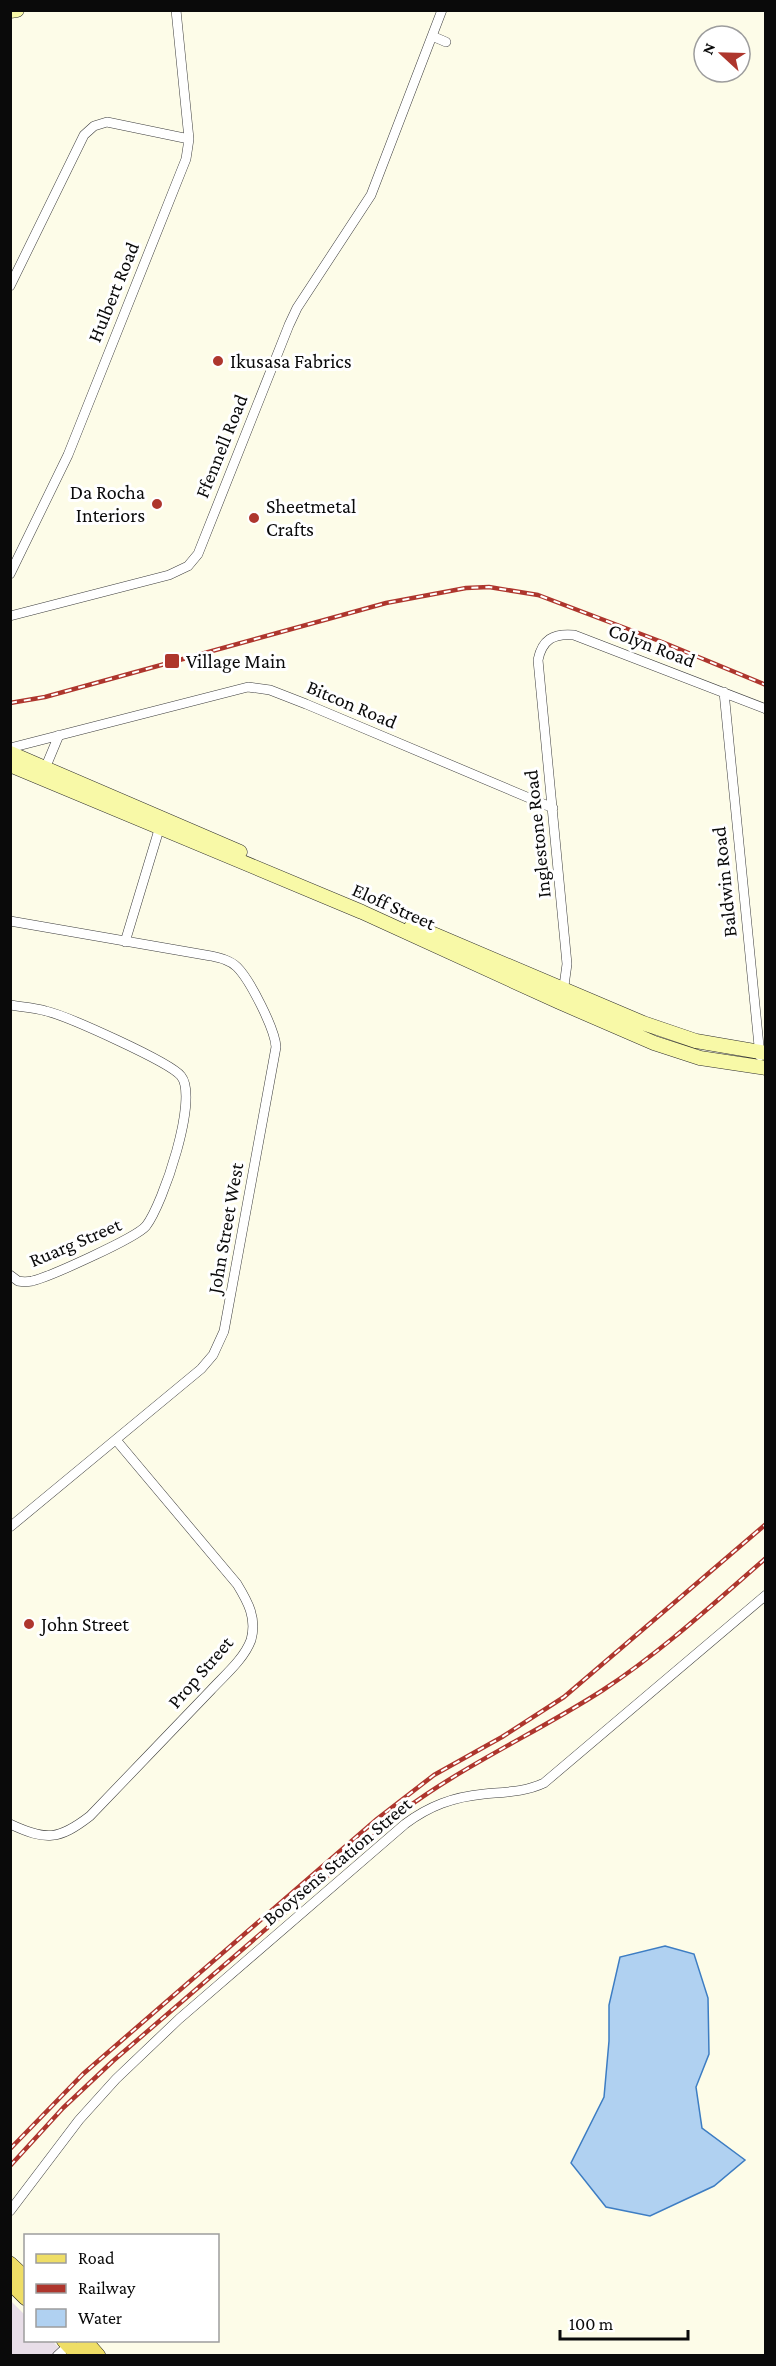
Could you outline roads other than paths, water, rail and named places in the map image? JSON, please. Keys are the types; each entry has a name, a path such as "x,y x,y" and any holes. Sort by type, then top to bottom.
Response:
{"main road":[{"path":"10,2264 24,2277"},
{"path":"10,2282 24,2296"},
{"path":"86,2342 98,2355"}],"street":[{"path":"10,11 17,10"},
{"name":"Hulbert Road","path":"10,574 68,455 186,159 189,139 176,10"},
{"name":"Ffennell Road","path":"10,616 169,575 188,566 198,554 297,308 371,195 442,10"},
{"path":"432,36 446,42"},
{"path":"10,286 84,135 89,130 107,122 189,139"},
{"name":"Colyn Road","path":"537,660 544,642 551,637 562,634 574,635 765,709"},
{"name":"Inglestone Road","path":"537,660 567,964 562,997"},
{"name":"Bitcon Road","path":"10,748 248,687 257,687 306,704 553,808"},
{"name":"Baldwin Road","path":"724,692 763,1060"},
{"path":"43,773 59,735"},
{"name":"Eloff Street","path":"10,753 43,773 442,943 678,1052 700,1058 763,1060"},
{"name":"Eloff Street","path":"10,765 43,773"},
{"path":"125,942 161,824"},
{"name":"John Street West","path":"10,921 229,961 236,965 242,973 273,1029 276,1047 230,1303 221,1339 213,1355 201,1369 10,1527"},
{"name":"Ruarg Street","path":"10,1005 47,1011 162,1061 182,1076 187,1093 173,1165 157,1207 145,1227 135,1236 115,1246 43,1277 30,1281 14,1278"},
{"name":"Prop Street","path":"10,1824 41,1835 59,1836 72,1830 90,1816 242,1657 250,1642 253,1616 248,1601 237,1584 116,1440"},
{"name":"Booysens Station Street","path":"10,2211 79,2120 116,2079 179,2019 405,1824 444,1801 482,1794 519,1791 544,1783 765,1595"},
{"path":"57,2355 71,2345"}],"water":[{"path":"665,1946 694,1954 708,1998 709,2054 696,2087 702,2128 745,2160 714,2186 650,2216 606,2207 571,2163 604,2097 609,2041 609,2005 620,1957"}],"railway":[{"path":"10,703 45,697 386,603 466,588 489,587 538,595 662,642 766,685"},
{"path":"10,2149 83,2074 377,1819 434,1775 502,1737 564,1697 766,1524"},
{"path":"10,2166 63,2108 113,2061 404,1810 452,1778 603,1690 686,1627 766,1558"}],"place":[{"name":"Ikusasa Fabrics","path":"218,361"},
{"name":"Da Rocha Interiors","path":"157,504"},
{"name":"Sheetmetal Crafts","path":"254,518"},
{"name":"Village Main","path":"172,661"},
{"name":"John Street","path":"29,1624"}]}
